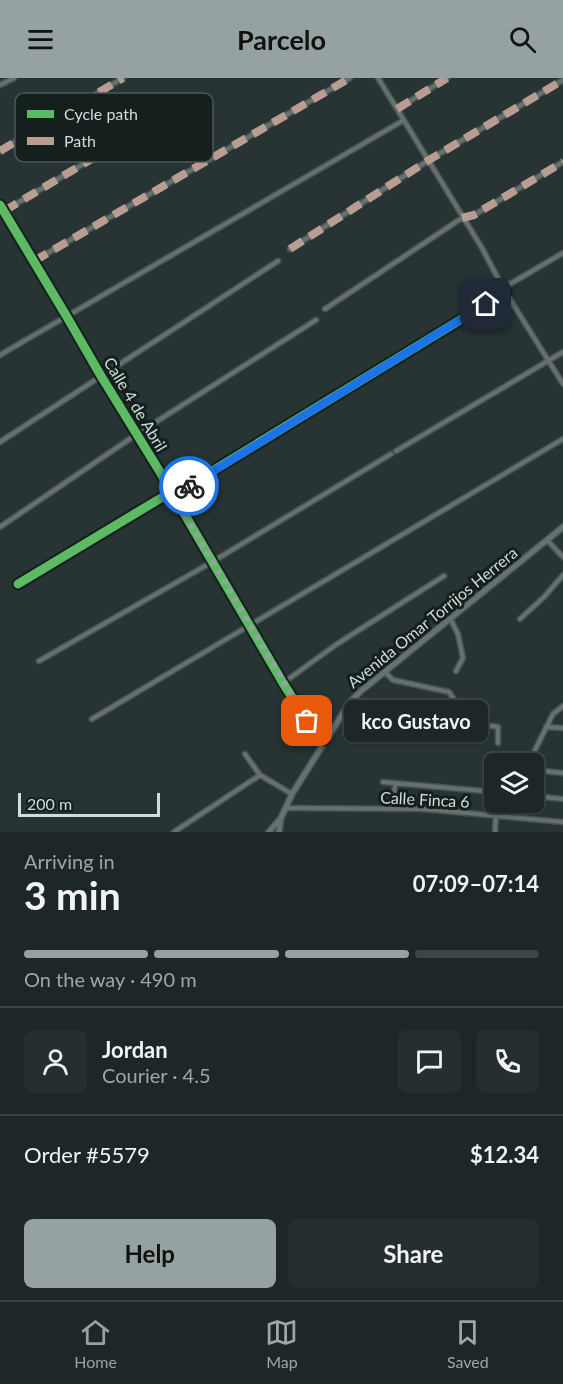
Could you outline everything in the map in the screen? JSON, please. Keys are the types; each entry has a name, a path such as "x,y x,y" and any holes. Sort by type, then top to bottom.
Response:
{"street":[{"path":"0,85 14,78"},
{"path":"98,93 123,78"},
{"path":"213,157 350,78"},
{"path":"378,78 482,248 504,290 563,384"},
{"path":"397,109 447,78"},
{"path":"290,249 429,160 563,80"},
{"path":"0,355 404,120"},
{"path":"0,151 15,142"},
{"path":"4,211 87,162"},
{"path":"34,261 205,162"},
{"path":"325,309 462,218 474,214 563,162"},
{"name":"Calle 4 de Abril","path":"0,205 283,683 307,721 324,740"},
{"path":"18,584 172,494 563,253"},
{"path":"0,442 278,261"},
{"path":"0,527 137,434 316,320"},
{"path":"39,661 563,352"},
{"path":"92,719 563,439"},
{"name":"Avenida Omar Torrijos Herrera","path":"279,832 281,818 292,794 350,702 563,527"},
{"path":"547,540 563,557"},
{"path":"520,619 563,575"},
{"path":"283,683 346,638 444,576"},
{"path":"450,620 458,634 463,658 456,671"},
{"path":"385,672 393,680 449,692 457,704 459,721 498,727 498,743"},
{"path":"534,750 556,710 563,706"},
{"path":"546,728 563,728"},
{"path":"244,754 260,775 292,794"},
{"path":"544,771 563,773"},
{"path":"174,832 260,775"},
{"path":"383,782 484,791"},
{"path":"393,808 395,784"},
{"path":"544,797 563,799"},
{"name":"Calle Finca 6","path":"285,808 393,808 563,822"},
{"path":"495,815 495,832"},
{"path":"269,832 281,818"}],"marked path":[{"path":"98,93 123,78"},
{"path":"213,157 350,78"},
{"path":"397,109 447,78"},
{"path":"290,249 429,160 563,80"},
{"path":"0,151 15,142"},
{"path":"4,211 87,162"},
{"path":"34,261 205,162"},
{"path":"462,218 474,215 563,162"}],"cycle path":[{"path":"0,205 283,683 307,721 324,740"},
{"path":"18,584 171,492 173,495 506,292"}],"way so far":[{"path":"189,486 173,495 226,588 307,721"}],"place":[{"name":"kco Gustavo","path":"307,721"}],"route":[{"path":"189,486 486,304"}]}
